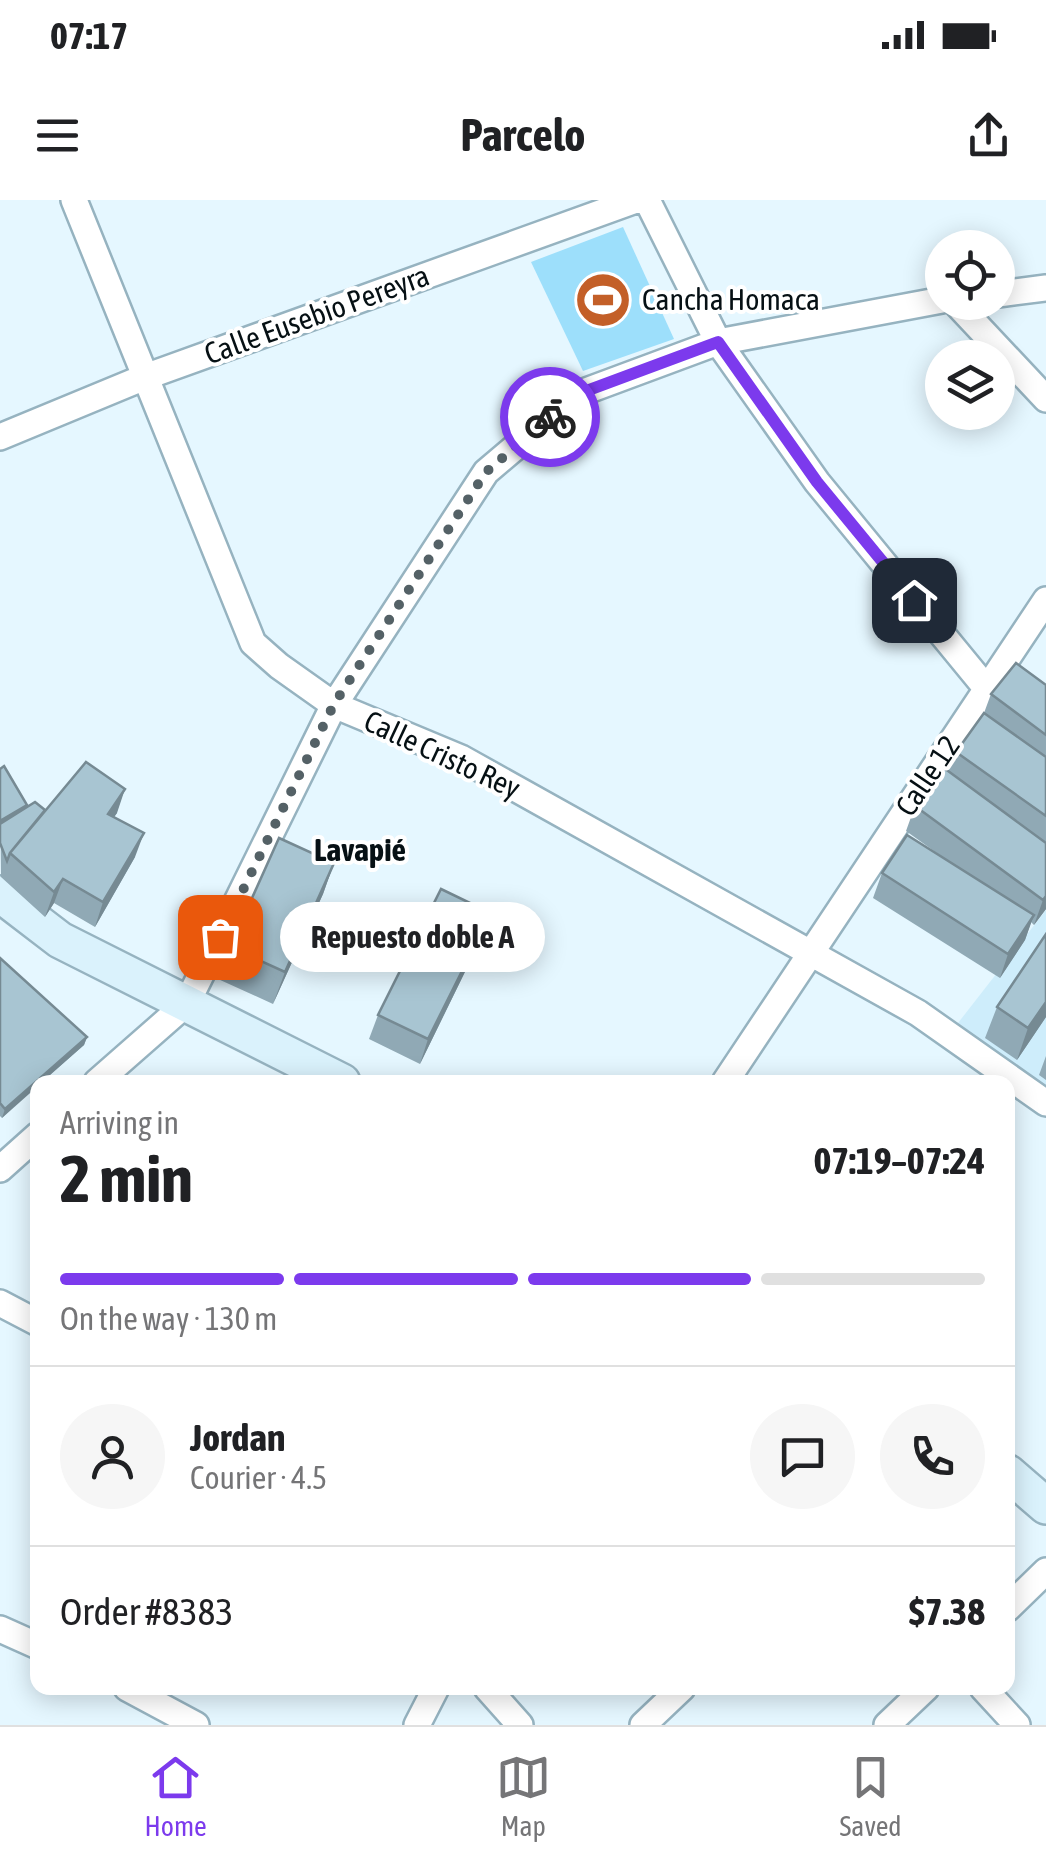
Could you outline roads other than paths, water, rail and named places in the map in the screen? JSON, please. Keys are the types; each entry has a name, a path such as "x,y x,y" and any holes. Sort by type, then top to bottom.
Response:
{"main road":[{"path":"0,894 60,940 328,1075"},
{"path":"1015,1479 1046,1506"}],"street":[{"name":"Calle Cristo Rey","path":"74,200 253,643 334,704 461,758 918,1013 1006,1075"},
{"name":"Calle Eusebio Pereyra","path":"0,438 144,377 636,200"},
{"path":"647,200 718,342 817,482 987,689"},
{"path":"1015,292 1046,288"},
{"path":"105,1075 187,1003 334,704 486,472 578,394 718,342 925,303"},
{"path":"973,320 1046,399"},
{"name":"Calle 12","path":"730,1075 1046,600"},
{"name":"Calle Cristo Rey","path":"1015,1081 1046,1103"},
{"path":"0,1168 30,1142"},
{"path":"0,1302 30,1319"},
{"path":"1015,1601 1046,1571"},
{"path":"0,1629 30,1642"},
{"path":"140,1695 196,1725"},
{"path":"417,1725 432,1695"},
{"path":"493,1695 520,1725"},
{"path":"643,1725 675,1695"},
{"path":"888,1725 919,1695"},
{"path":"989,1695 1016,1725"}],"place":[{"name":"Cancha Homaca","path":"603,300"},
{"name":"Repuesto doble A","path":"220,937"}],"district":[{"name":"Lavapié","path":"360,850"}]}
